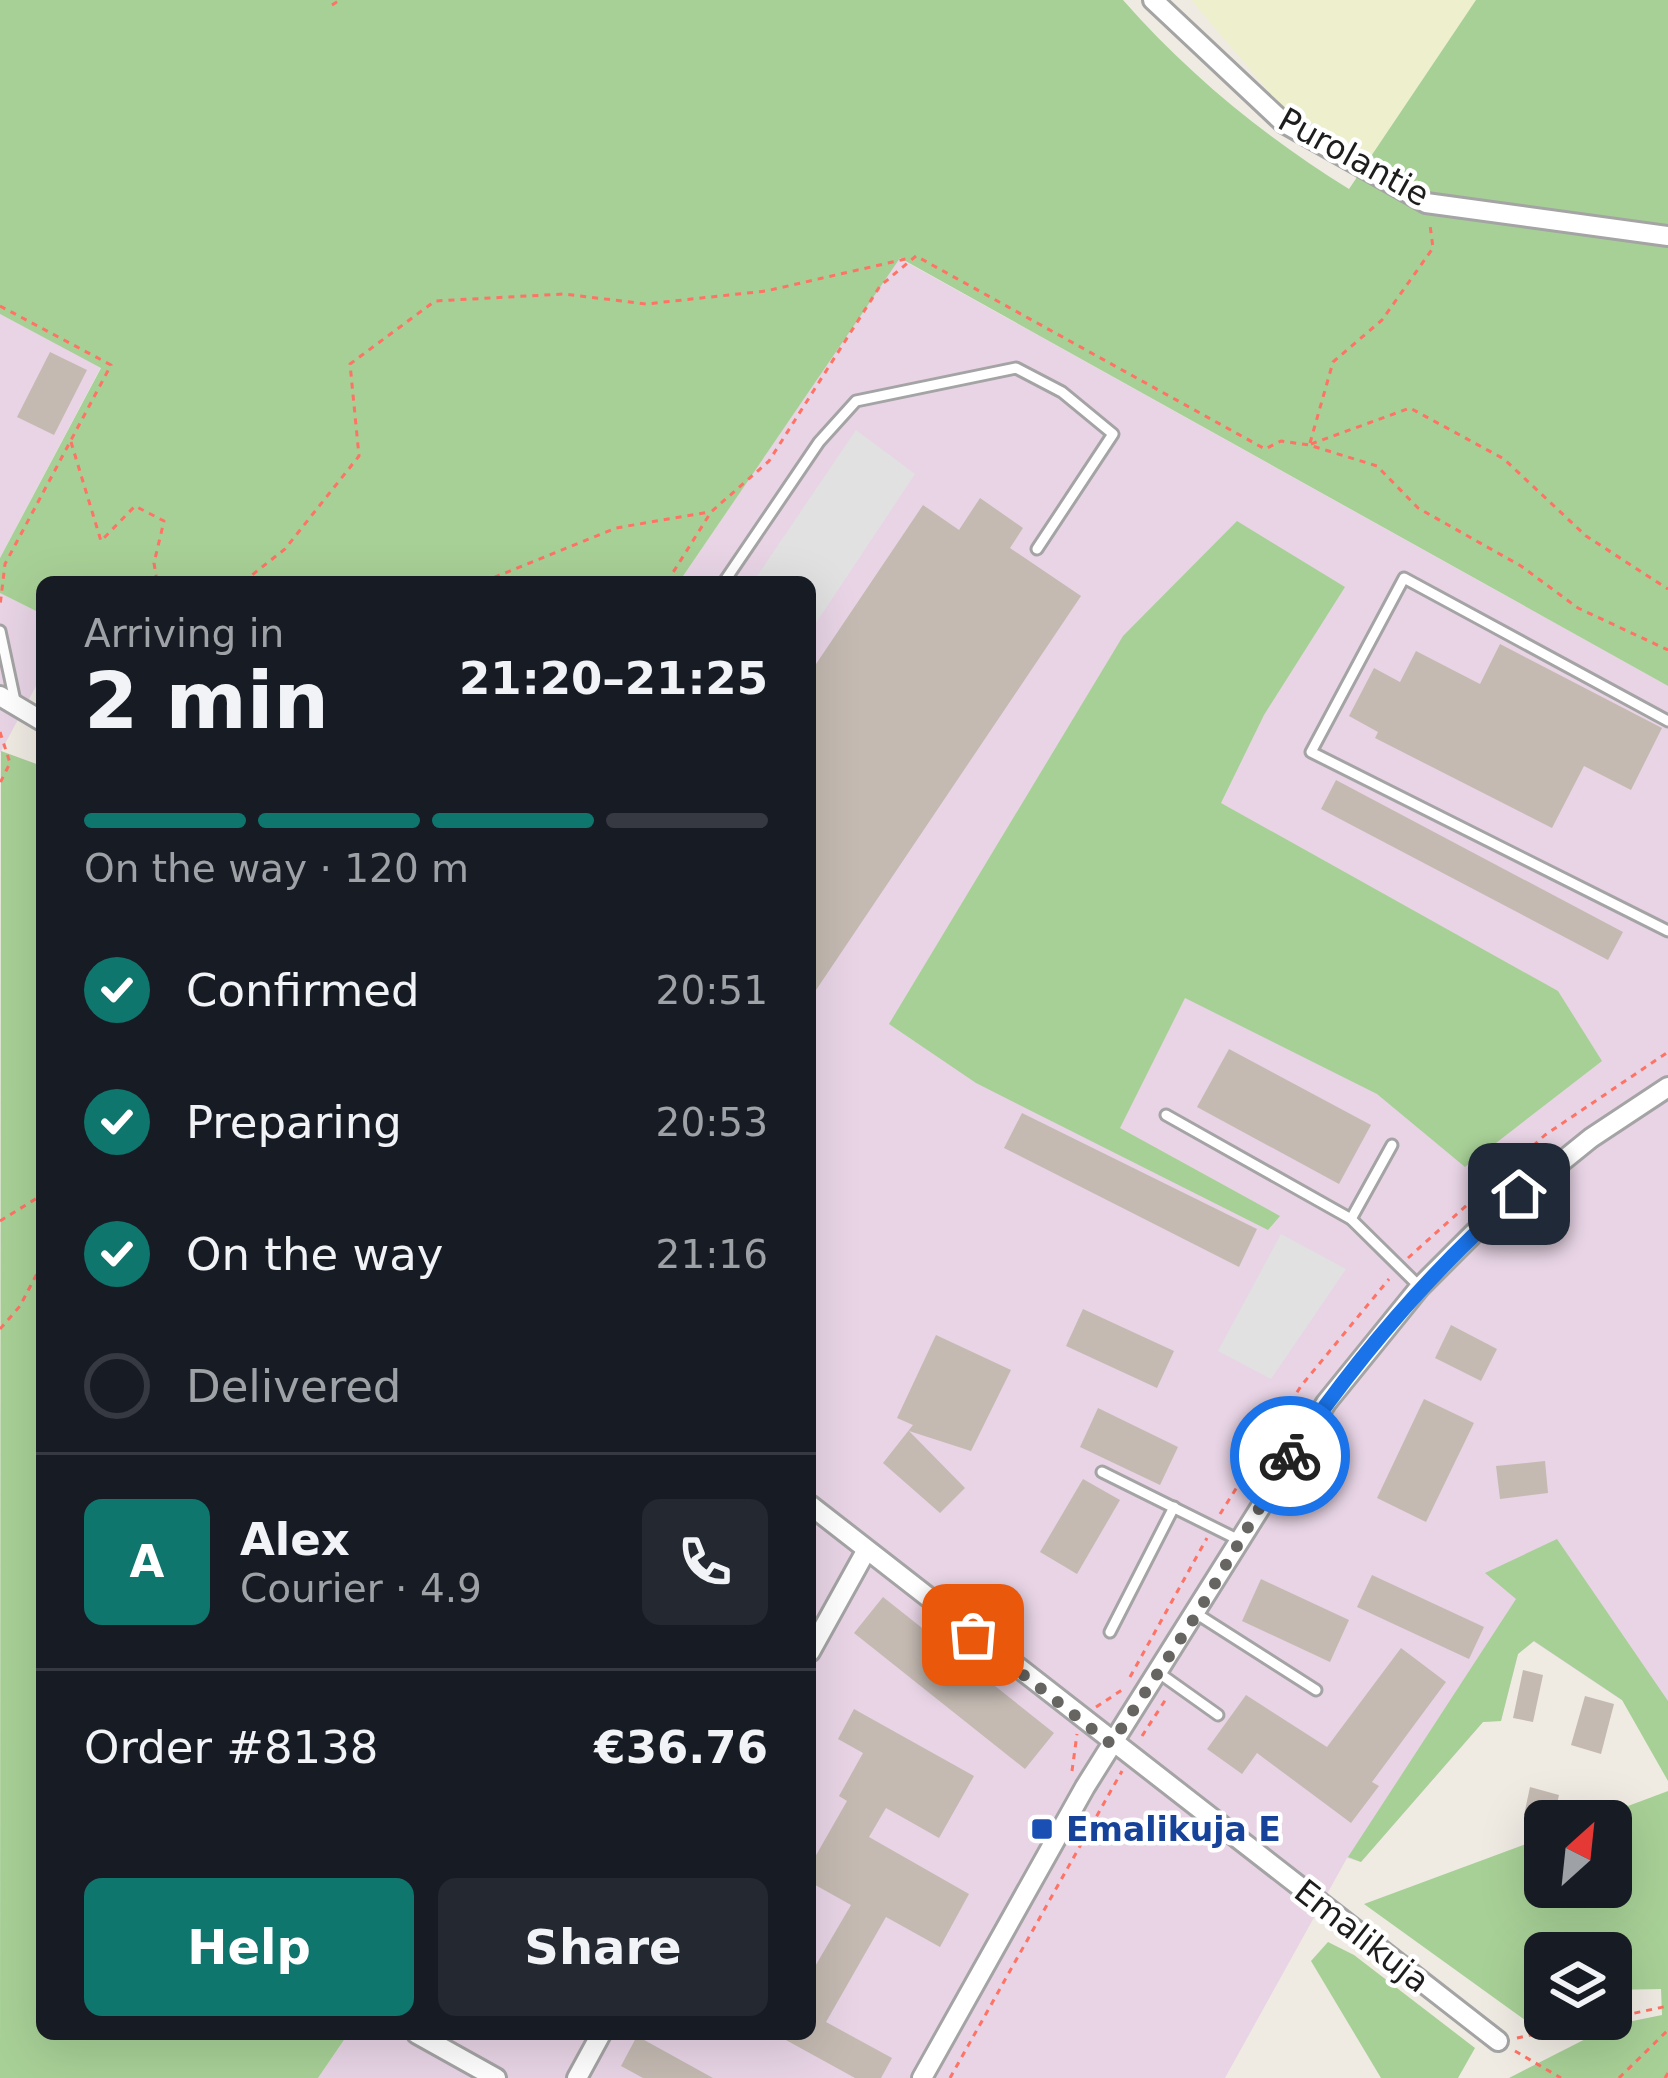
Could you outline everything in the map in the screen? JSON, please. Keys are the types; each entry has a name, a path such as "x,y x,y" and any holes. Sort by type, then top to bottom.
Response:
{"street":[{"name":"Purolantie","path":"1153,0 1284,124 1426,203 1668,236"},
{"path":"8,701 36,717"},
{"path":"922,2078 1111,1744 1167,1679 1197,1614 1326,1403 1420,1287 1519,1194 1668,1087"},
{"name":"Emalikuja","path":"816,1510 1498,2041"},
{"path":"816,1641 866,1551"},
{"path":"428,2040 496,2078"},
{"path":"577,2078 599,2040"}],"lane":[{"path":"728,576 819,442 856,401 1016,368 1062,392 1113,434 1037,549"},
{"path":"1668,721 1404,578 1311,752 1668,931"},
{"path":"0,631 8,701"},
{"path":"1166,1115 1351,1219 1420,1287"},
{"path":"1351,1219 1392,1144"},
{"path":"1102,1472 1241,1540"},
{"path":"1110,1632 1174,1507"},
{"path":"1197,1614 1316,1690"},
{"path":"1167,1679 1218,1715"}],"path":[{"path":"332,5 340,0"},
{"path":"1310,445 1333,362 1382,320 1433,248 1426,203"},
{"path":"671,576 711,512 769,461 880,286 916,256"},
{"path":"251,576 285,549 359,456 350,364 435,301 564,294 646,304 766,291 916,256 1265,449 1281,441 1310,445 1378,466 1418,508 1521,566 1578,608 1668,650"},
{"path":"0,306 111,365 5,564 0,606"},
{"path":"1310,445 1410,409 1504,459 1586,536 1668,589"},
{"path":"71,440 100,541 135,506 164,521 154,563 156,576"},
{"path":"498,576 616,528 711,512"},
{"path":"0,732 10,764 0,783"},
{"path":"0,1221 36,1199"},
{"path":"0,1329 20,1306 36,1275"},
{"path":"950,2078 1130,1758 1167,1679"},
{"path":"1498,2041 1668,2006"},
{"path":"1619,2078 1668,2030"},
{"path":"1498,2041 1561,2078"}],"shaded area":[{"path":"899,258 1668,686 1668,1731 1533,1641 1518,1654 1501,1721 1483,1722 1361,1862 1347,1858 1225,2078 318,2078 344,2040 816,2040 816,576 683,576"},
{"path":"0,314 101,367 0,558"},
{"path":"856,430 915,474 816,623 816,576 757,576"},
{"path":"0,593 36,611 36,686 0,753"},
{"path":"1281,1234 1346,1269 1271,1379 1218,1351"}],"green space":[{"path":"0,0 1123,0 1229,103 1349,189 1476,0 1668,0 1668,686 900,258 683,576 36,576 36,611 0,593 0,558 101,368 0,314"},
{"path":"1191,0 1476,0 1373,155 1282,107"},
{"path":"1237,521 1345,587 1264,715 1221,803 1558,991 1602,1061 1465,1167 1377,1094 1185,998 1120,1128 1280,1216 1268,1230 976,1083 889,1024 1123,636"},
{"path":"1,751 36,764 36,2040 344,2040 318,2078 0,2078"},
{"path":"1557,1539 1668,1701 1668,1781 1622,1700 1534,1641 1518,1654 1501,1721 1483,1722 1361,1862 1348,1857 1516,1599 1485,1573"},
{"path":"1668,1791 1668,2078 1509,2078 1584,2040 1632,2040 1632,2021 1662,2015 1661,1989 1632,1990 1632,1932 1524,1932 1524,2019 1364,1904 1524,1845 1524,1908 1632,1908 1632,1804"},
{"path":"1328,1942 1354,1955 1475,2048 1458,2078 1381,2078 1311,1961"}],"building":[{"path":"50,352 87,370 54,435 17,417"},
{"path":"980,498 1023,528 1010,548 1081,596 816,990 816,664 923,505 959,530"},
{"path":"1500,644 1662,728 1631,790 1584,766 1552,828 1375,738 1378,732 1349,716 1374,668 1400,682 1416,651 1480,684"},
{"path":"1336,780 1623,932 1608,960 1321,809"},
{"path":"1229,1049 1371,1125 1339,1184 1197,1107"},
{"path":"1022,1113 1257,1229 1239,1267 1004,1148"},
{"path":"1083,1309 1174,1351 1157,1388 1066,1346"},
{"path":"1451,1325 1497,1349 1481,1381 1435,1358"},
{"path":"936,1335 1011,1370 971,1451 909,1431 965,1488 940,1513 883,1463 913,1425 897,1418"},
{"path":"1424,1399 1474,1423 1426,1522 1377,1498"},
{"path":"1098,1408 1178,1447 1160,1485 1080,1447"},
{"path":"1545,1461 1548,1493 1500,1499 1496,1466"},
{"path":"1083,1479 1120,1500 1077,1574 1040,1552"},
{"path":"1372,1575 1484,1627 1469,1659 1357,1607"},
{"path":"1261,1579 1349,1620 1330,1662 1242,1621"},
{"path":"883,1597 1054,1733 1025,1769 854,1633"},
{"path":"1401,1648 1446,1682 1372,1782 1379,1786 1351,1823 1257,1753 1242,1774 1207,1749 1246,1695 1327,1747"},
{"path":"1523,1670 1543,1675 1533,1722 1513,1718"},
{"path":"1585,1696 1614,1704 1601,1754 1571,1745"},
{"path":"854,1709 974,1776 939,1838 886,1808 869,1837 969,1894 940,1947 886,1917 826,2022 892,2058 881,2078 855,2078 786,2040 816,2040 816,1965 851,1905 816,1885 816,1855 847,1801 839,1796 863,1753 838,1739"},
{"path":"1530,1787 1559,1795 1558,1800 1527,1800"},
{"path":"635,2040 644,2040 713,2078 643,2078 621,2066"}],"way so far":[{"path":"973,1635 1111,1744 1197,1614 1290,1456"}],"place":[{"name":"Emalikuja E","path":"1042,1829"}],"route":[{"path":"1290,1456 1353,1367 1420,1287 1519,1194"}]}
